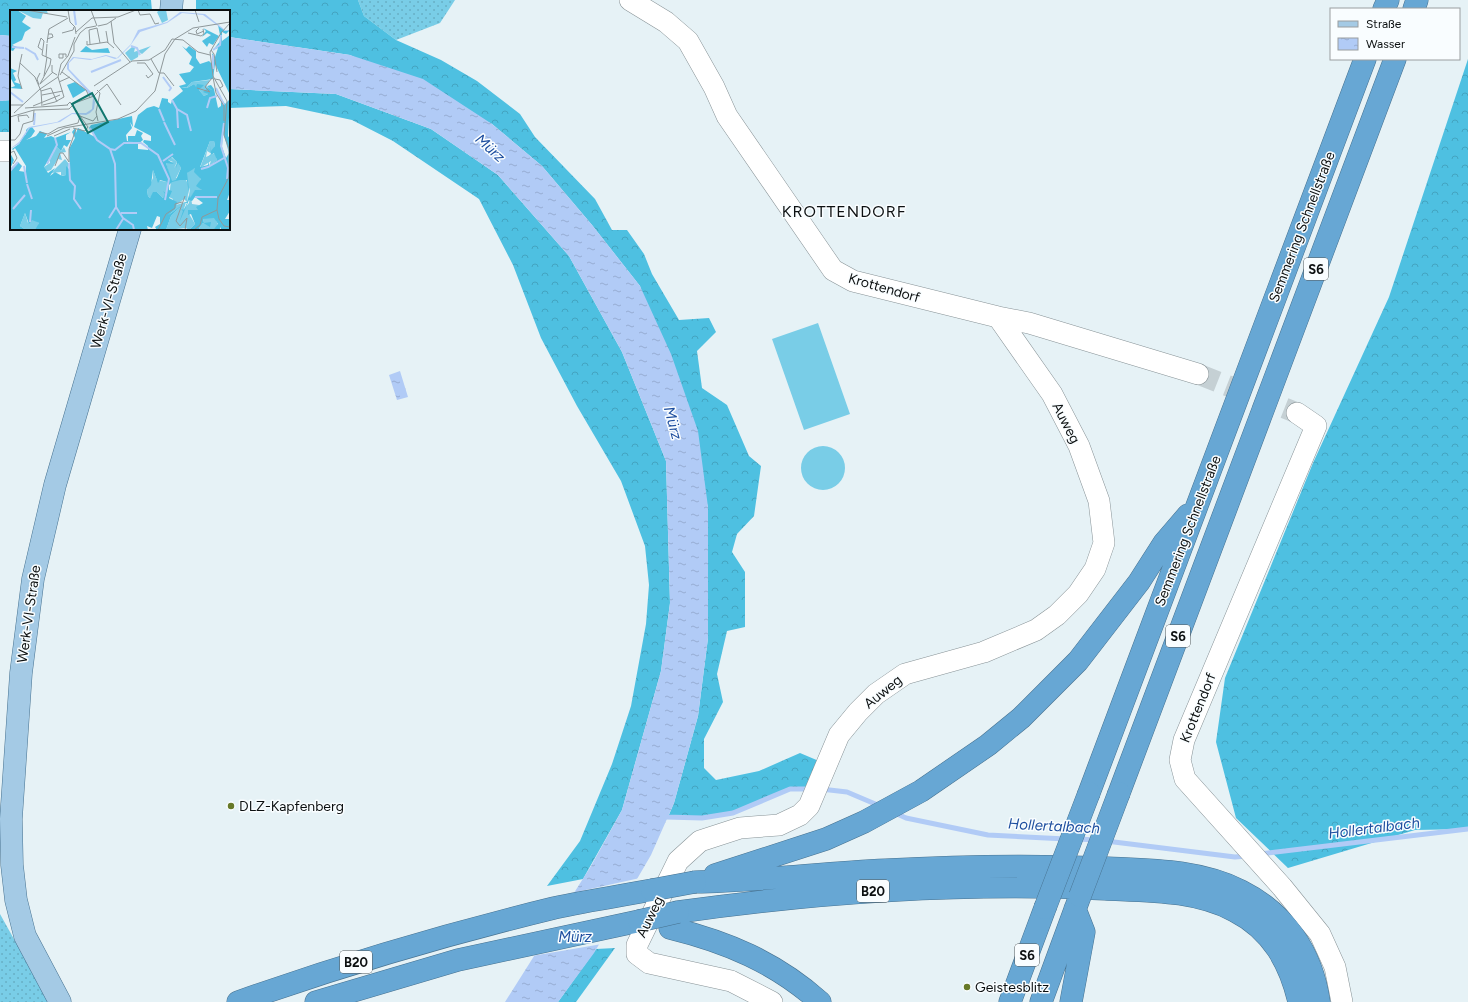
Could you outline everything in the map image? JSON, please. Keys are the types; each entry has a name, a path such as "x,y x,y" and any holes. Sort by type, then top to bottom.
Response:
{"highway":[{"name":"Semmering Schnellstraße","path":"1010,1002 1365,60"},
{"name":"Semmering Schnellstraße","path":"1041,1002 1118,793 1395,60"},
{"path":"695,882 820,842 864,822 921,791 953,771 988,745 1049,691 1078,661 1139,582 1164,543 1197,505"},
{"name":"B20","path":"238,1002 375,956 475,928 555,908 695,882 744,881 886,870 974,867 1072,877"},
{"path":"1072,877 1177,873 1222,883 1240,890 1258,900 1273,912 1290,930 1302,947 1317,985 1319,1002"},
{"path":"1072,877 1208,900 1234,910 1253,922 1263,931 1279,951 1289,969 1299,1002"},
{"name":"B20","path":"316,1002 458,960 639,921 674,920 762,901 888,890 973,887 1072,877"},
{"path":"1071,1002 1084,932 1075,909"},
{"path":"674,920 764,961 801,985 820,1002"}],"main road":[{"path":"171,10 172,0"},
{"name":"Werk-VI-Straße","path":"60,1002 25,936 16,900 4,866 11,819 21,673 33,579 56,485 130,230"},
{"path":"0,813 15,755"},
{"path":"0,903 8,911 25,936"}],"street":[{"name":"Krottendorf","path":"630,0 666,22 688,41 714,87 728,116 833,270 853,281 998,317 1029,323 1198,374"},
{"path":"0,151 10,152"},
{"name":"Auweg","path":"772,1002 731,981 649,963 637,954 637,944 678,861 700,841 740,828 779,824 800,815 809,806 839,735 858,712 876,694 905,674 984,652 1036,630 1057,615 1078,594 1095,569 1104,543 1099,501 1079,446 1052,394 998,317"},
{"name":"Krottendorf","path":"1297,413 1316,426 1184,740 1180,760 1185,779 1320,934 1335,967 1342,1002"}],"shaded area":[{"path":"358,0 455,0 440,23 396,40 364,16"},
{"path":"818,323 850,414 804,430 772,339"},
{"path":"819,446 827,446 832,447 839,452 844,459 844,477 839,484 832,489 819,490 811,487 804,480 801,472 801,464 804,456 811,449"},
{"path":"0,914 49,1002 0,1002"}],"green space":[{"path":"0,0 151,0 152,10 10,10 10,36 0,35"},
{"path":"196,0 358,0 364,16 396,40 441,60 477,81 520,114 535,137 595,199 612,230 627,230 644,254 652,274 679,320 709,318 716,332 697,351 702,388 727,405 749,456 761,466 754,516 737,534 732,552 745,572 745,627 727,631 717,674 723,702 704,739 704,768 716,780 759,771 800,753 826,764 816,789 790,789 733,813 702,818 668,817 674,803 698,716 708,638 708,507 640,286 592,225 542,166 492,124 350,55 230,37 230,10 196,10"},
{"path":"1468,59 1468,829 1415,830 1288,868 1236,818 1216,742 1225,678 1313,463 1389,297"},
{"path":"230,89 336,94 431,129 498,175 569,256 622,352 666,461 670,603 661,671 622,810 583,879 547,886 580,841 612,764 631,706 646,624 649,585 645,546 621,481 577,406 541,338 513,265 479,199 393,141 352,120 286,106 230,108"},
{"path":"10,100 10,132 0,132 0,101"},
{"path":"615,948 576,1002 558,1002 596,949"}],"water":[{"path":"0,35 10,36 10,100 0,101"},
{"name":"Mürz","path":"230,37 350,55 423,79 492,124 542,166 592,225 640,286 671,354 698,431 708,507 708,638 698,716 674,803 651,855 594,953 558,1002 505,1002 591,866 622,810 661,671 670,603 666,461 622,352 569,256 498,175 431,129 336,94 230,89"},
{"path":"400,371 408,397 397,400 389,375"}],"pier":[{"path":"640,878 602,944 532,956 572,893"}],"waterway":[{"name":"Hollertalbach","path":"663,815 666,817 702,818 733,813 790,789 811,789"},
{"name":"Hollertalbach","path":"821,789 847,792 880,806"},
{"name":"Hollertalbach","path":"895,813 906,818 988,835 1066,839"},
{"name":"Hollertalbach","path":"1260,854 1468,829"},
{"name":"Hollertalbach","path":"1078,839 1096,840"},
{"name":"Hollertalbach","path":"1106,841 1235,857 1247,856"}],"tunnel":[{"path":"1198,374 1297,413"}],"place":[{"name":"DLZ-Kapfenberg","path":"231,806"},
{"name":"Geistesblitz","path":"967,987"}],"district":[{"name":"KROTTENDORF","path":"844,211"}]}
